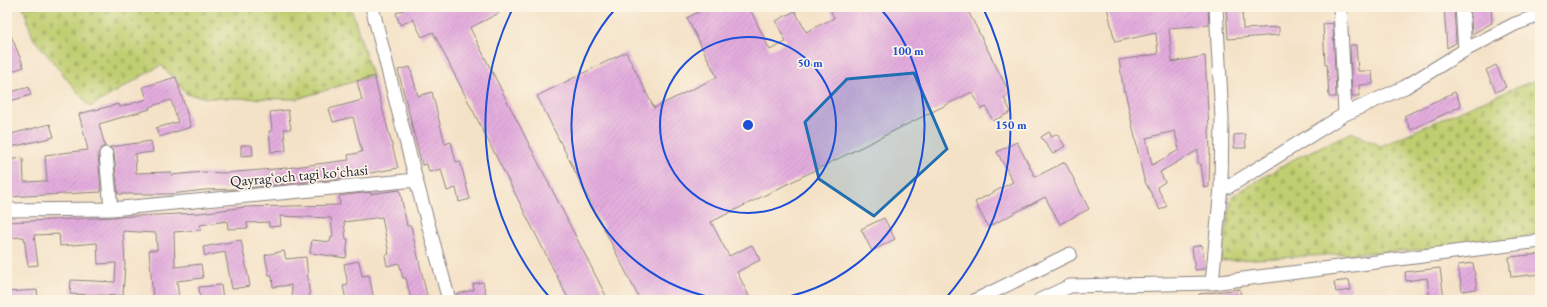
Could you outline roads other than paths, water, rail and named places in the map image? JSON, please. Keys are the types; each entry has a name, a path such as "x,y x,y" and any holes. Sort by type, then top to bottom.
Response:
{"street":[{"path":"372,7 416,180 449,300"},
{"path":"1212,283 1221,188 1222,118 1216,7"},
{"path":"1340,7 1346,114"},
{"path":"1462,7 1465,50"},
{"path":"1221,188 1228,186 1346,114 1405,87 1465,50 1515,24 1540,14"},
{"path":"106,154 111,208"},
{"name":"Qayragʻoch tagi koʻchasi","path":"7,210 111,208 416,180"},
{"path":"1040,300 1070,286 1212,283 1540,241"},
{"path":"976,300 1070,254"}]}
